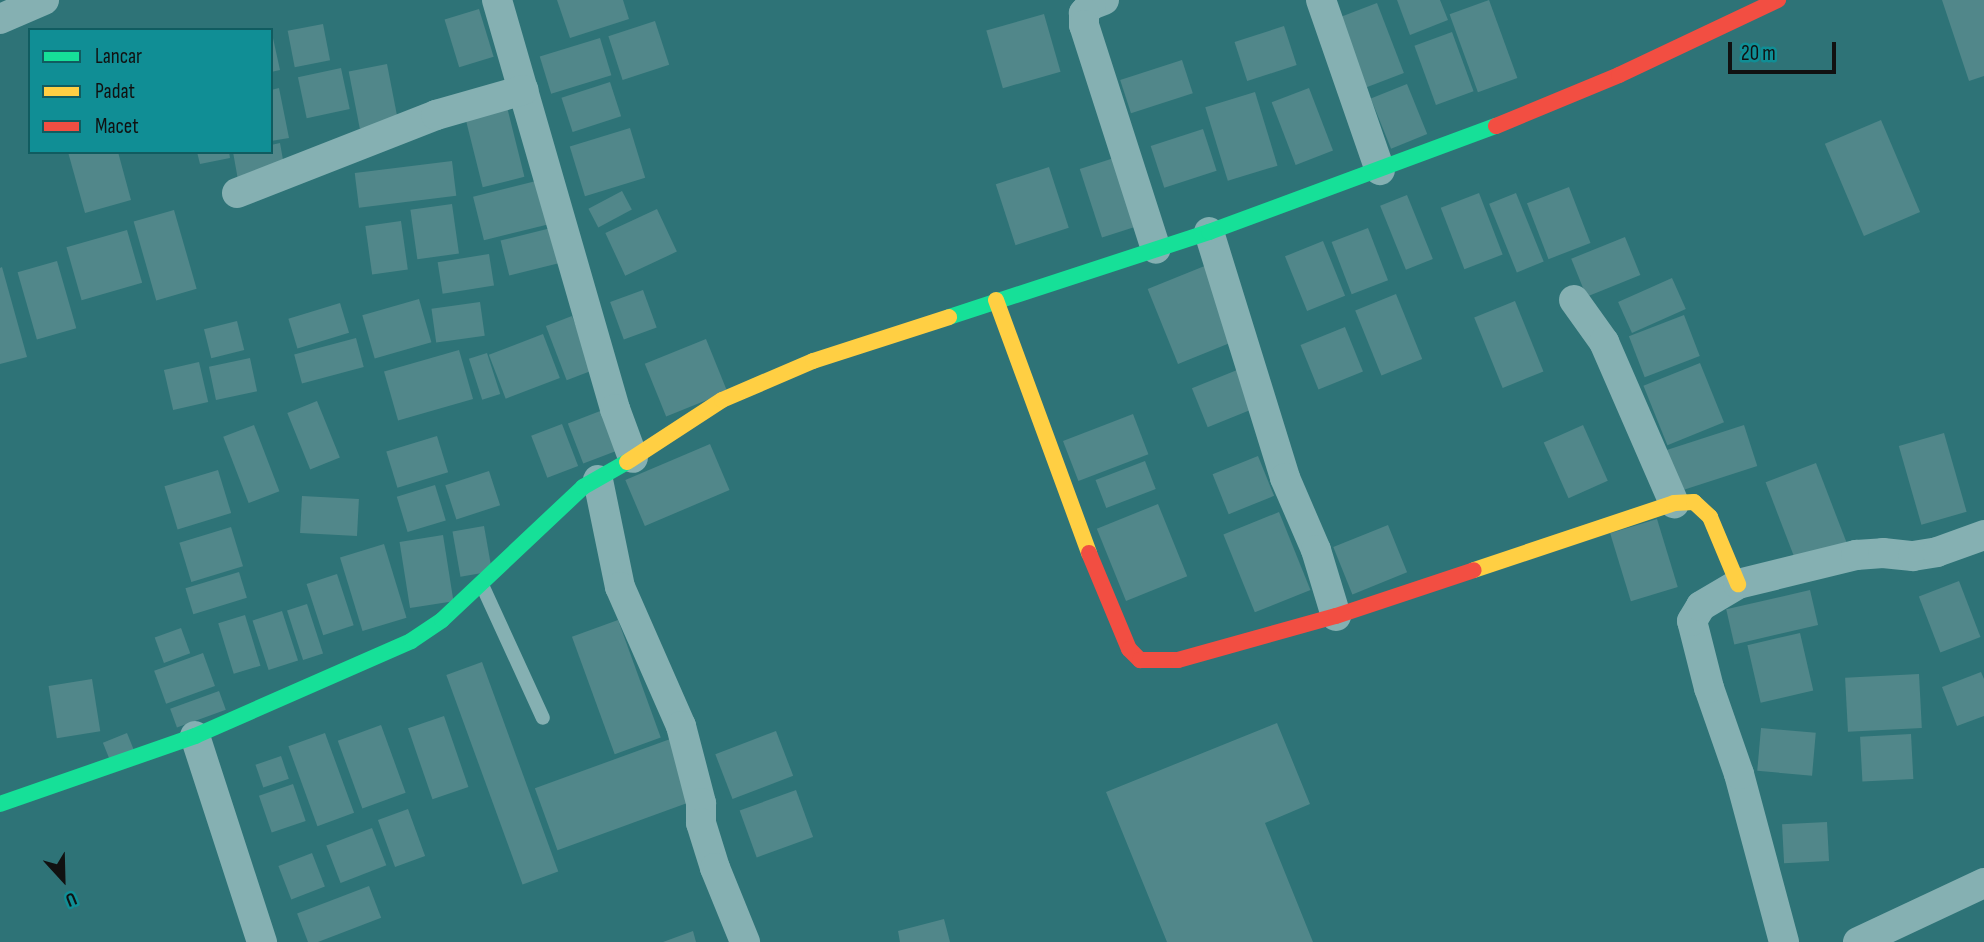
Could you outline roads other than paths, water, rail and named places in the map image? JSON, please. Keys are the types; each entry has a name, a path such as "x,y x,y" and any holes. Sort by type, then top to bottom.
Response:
{"street":[{"path":"0,19 44,0"},
{"path":"497,0 615,410 634,458"},
{"path":"1104,0 1090,5 1084,13 1084,25 1156,249"},
{"path":"1321,0 1380,170"},
{"path":"0,804 195,736 411,641 442,620 583,487 634,458 722,400 813,361 1209,232 1380,170 1619,75 1778,0"},
{"path":"237,193 436,115 523,90"},
{"path":"1209,232 1285,478 1316,550 1336,616"},
{"path":"996,300 1097,574 1129,649 1140,660 1178,660 1336,616 1674,503 1694,502 1710,516 1738,584"},
{"path":"1574,300 1604,342 1674,503"},
{"path":"598,480 620,587 681,726 701,803 705,835 745,942"},
{"path":"1784,942 1739,774 1710,688 1692,621 1701,606 1738,584 1856,555 1883,553 1913,556 1937,552 1984,535"},
{"path":"195,736 262,942"},
{"path":"1858,942 1984,883"}],"lane":[{"path":"482,583 543,718"}]}
